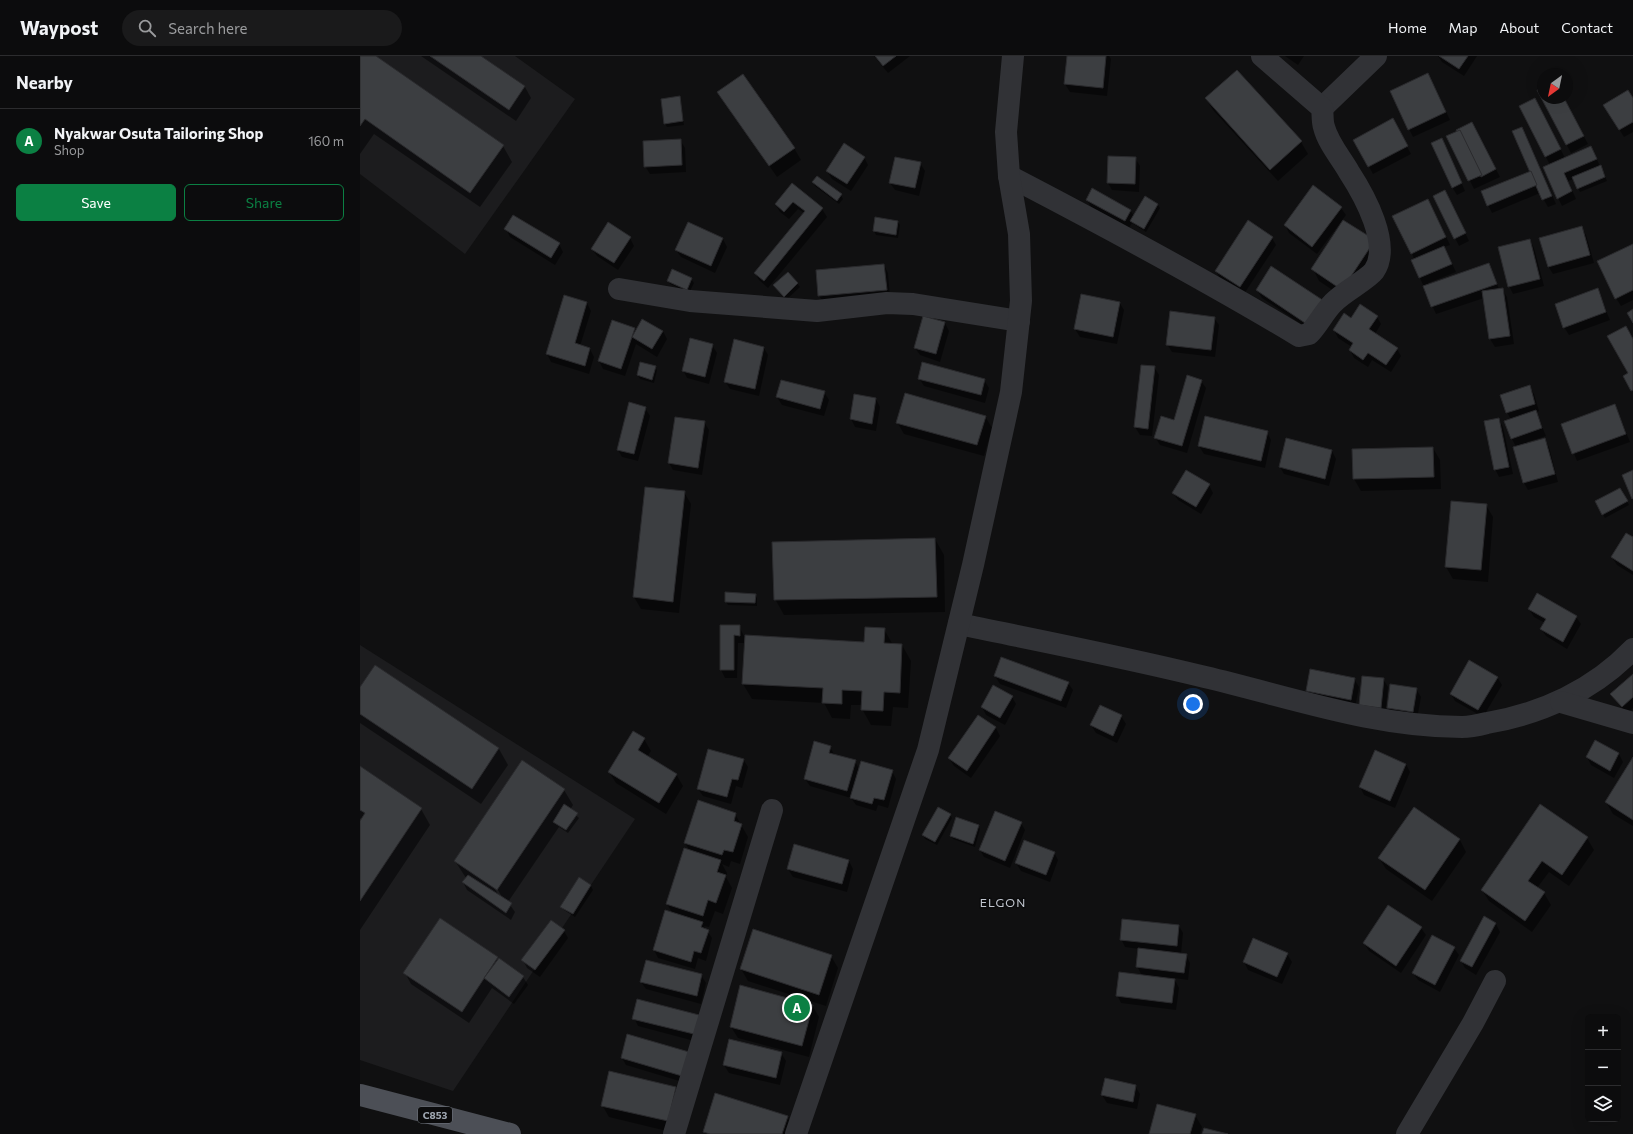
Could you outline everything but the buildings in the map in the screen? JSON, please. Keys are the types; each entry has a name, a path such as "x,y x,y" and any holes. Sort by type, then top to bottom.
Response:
{"main road":[{"name":"C853","path":"360,1095 510,1134"}],"street":[{"path":"796,1134 928,750 974,565 1011,392 1021,301 1019,234 1009,176 1006,132 1013,56"},
{"path":"1009,176 1115,231 1219,288 1299,336 1309,334 1318,325 1332,304 1373,272 1379,260 1380,245 1377,227 1351,174 1329,140 1324,126 1322,108 1262,56"},
{"path":"1322,108 1376,56"},
{"path":"619,289 690,301 817,311 887,303 913,304 1019,321"},
{"path":"959,624 1204,677 1394,723 1464,727 1511,719 1561,702 1600,678 1633,649"},
{"path":"1561,702 1633,723"},
{"path":"674,1134 772,810"},
{"path":"1407,1134 1472,1024 1495,981"}],"shaded area":[{"path":"360,56 515,56 575,99 465,254 360,174"},
{"path":"360,645 635,819 453,1091 360,1060"}],"place":[{"name":"Nyakwar Osuta Tailoring Shop","path":"797,1008"}],"district":[{"name":"ELGON","path":"1003,903"}]}
